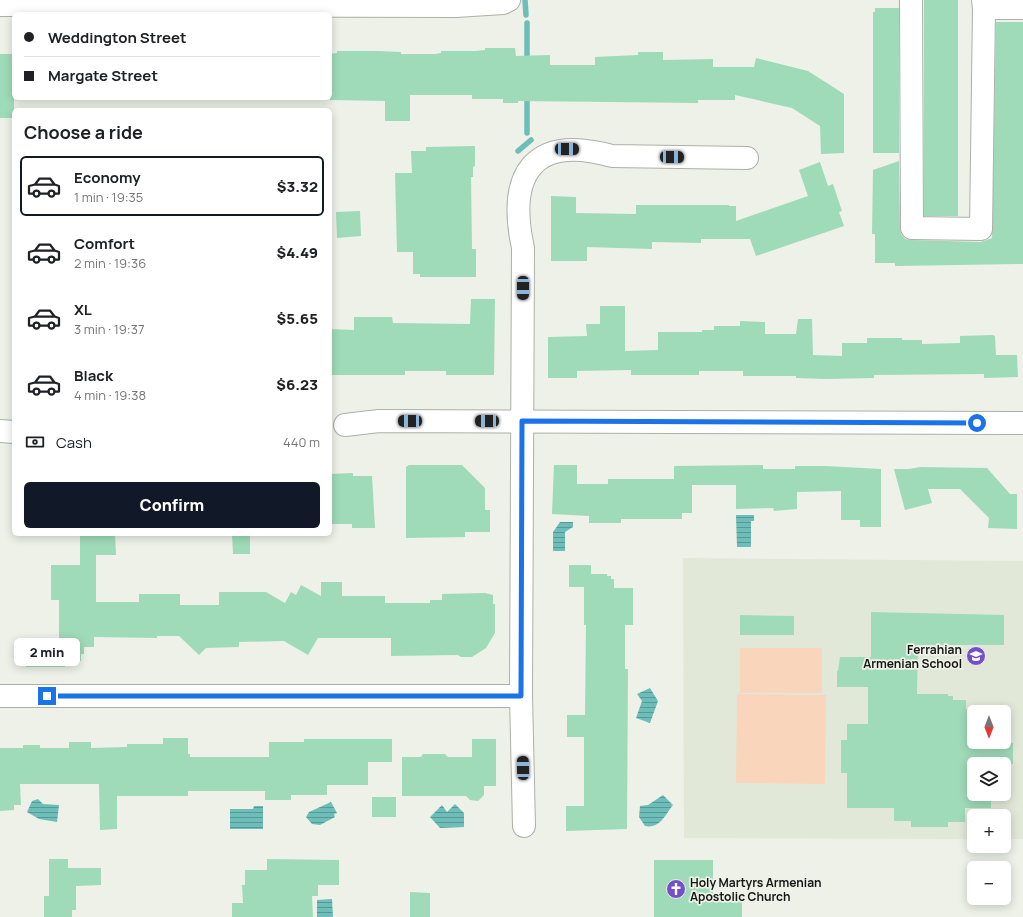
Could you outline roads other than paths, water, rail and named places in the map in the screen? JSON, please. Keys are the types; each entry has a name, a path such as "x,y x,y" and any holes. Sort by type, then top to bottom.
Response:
{"street":[{"path":"0,5 456,6 503,3 508,0"},
{"path":"911,0 912,228 981,229 984,4 1023,8"},
{"path":"524,826 521,696 522,248 518,226 517,204 522,182 532,164 547,154 567,149 591,150 612,156 747,158"},
{"path":"345,425 380,421 1023,423"},
{"path":"0,432 12,432"},
{"path":"0,696 521,696"}],"water":[{"path":"736,515 754,515 754,521 751,521 751,547 737,547"},
{"path":"560,522 573,522 573,527 565,532 565,551 553,551 553,532"},
{"path":"650,688 658,701 650,723 636,718 642,701 637,694"},
{"path":"663,795 673,805 665,817 658,823 655,825 645,826 639,817 640,806 648,805"},
{"path":"38,799 43,804 59,805 57,822 39,819 27,812 32,801"},
{"path":"331,802 337,813 334,814 335,817 320,825 312,824 306,817 309,812"},
{"path":"455,804 464,813 464,827 440,828 430,817 442,805 447,812"},
{"path":"254,806 263,806 263,829 230,829 230,809 253,809"},
{"path":"332,899 333,917 317,917 317,900"}],"waterway":[{"path":"525,0 526,15"},
{"path":"527,23 527,63"},
{"path":"527,95 527,133"},
{"path":"518,151 531,140"}],"place":[{"name":"Ferrahian Armenian School","path":"976,656"},
{"name":"Holy Martyrs Armenian Apostolic Church","path":"676,889"}]}
